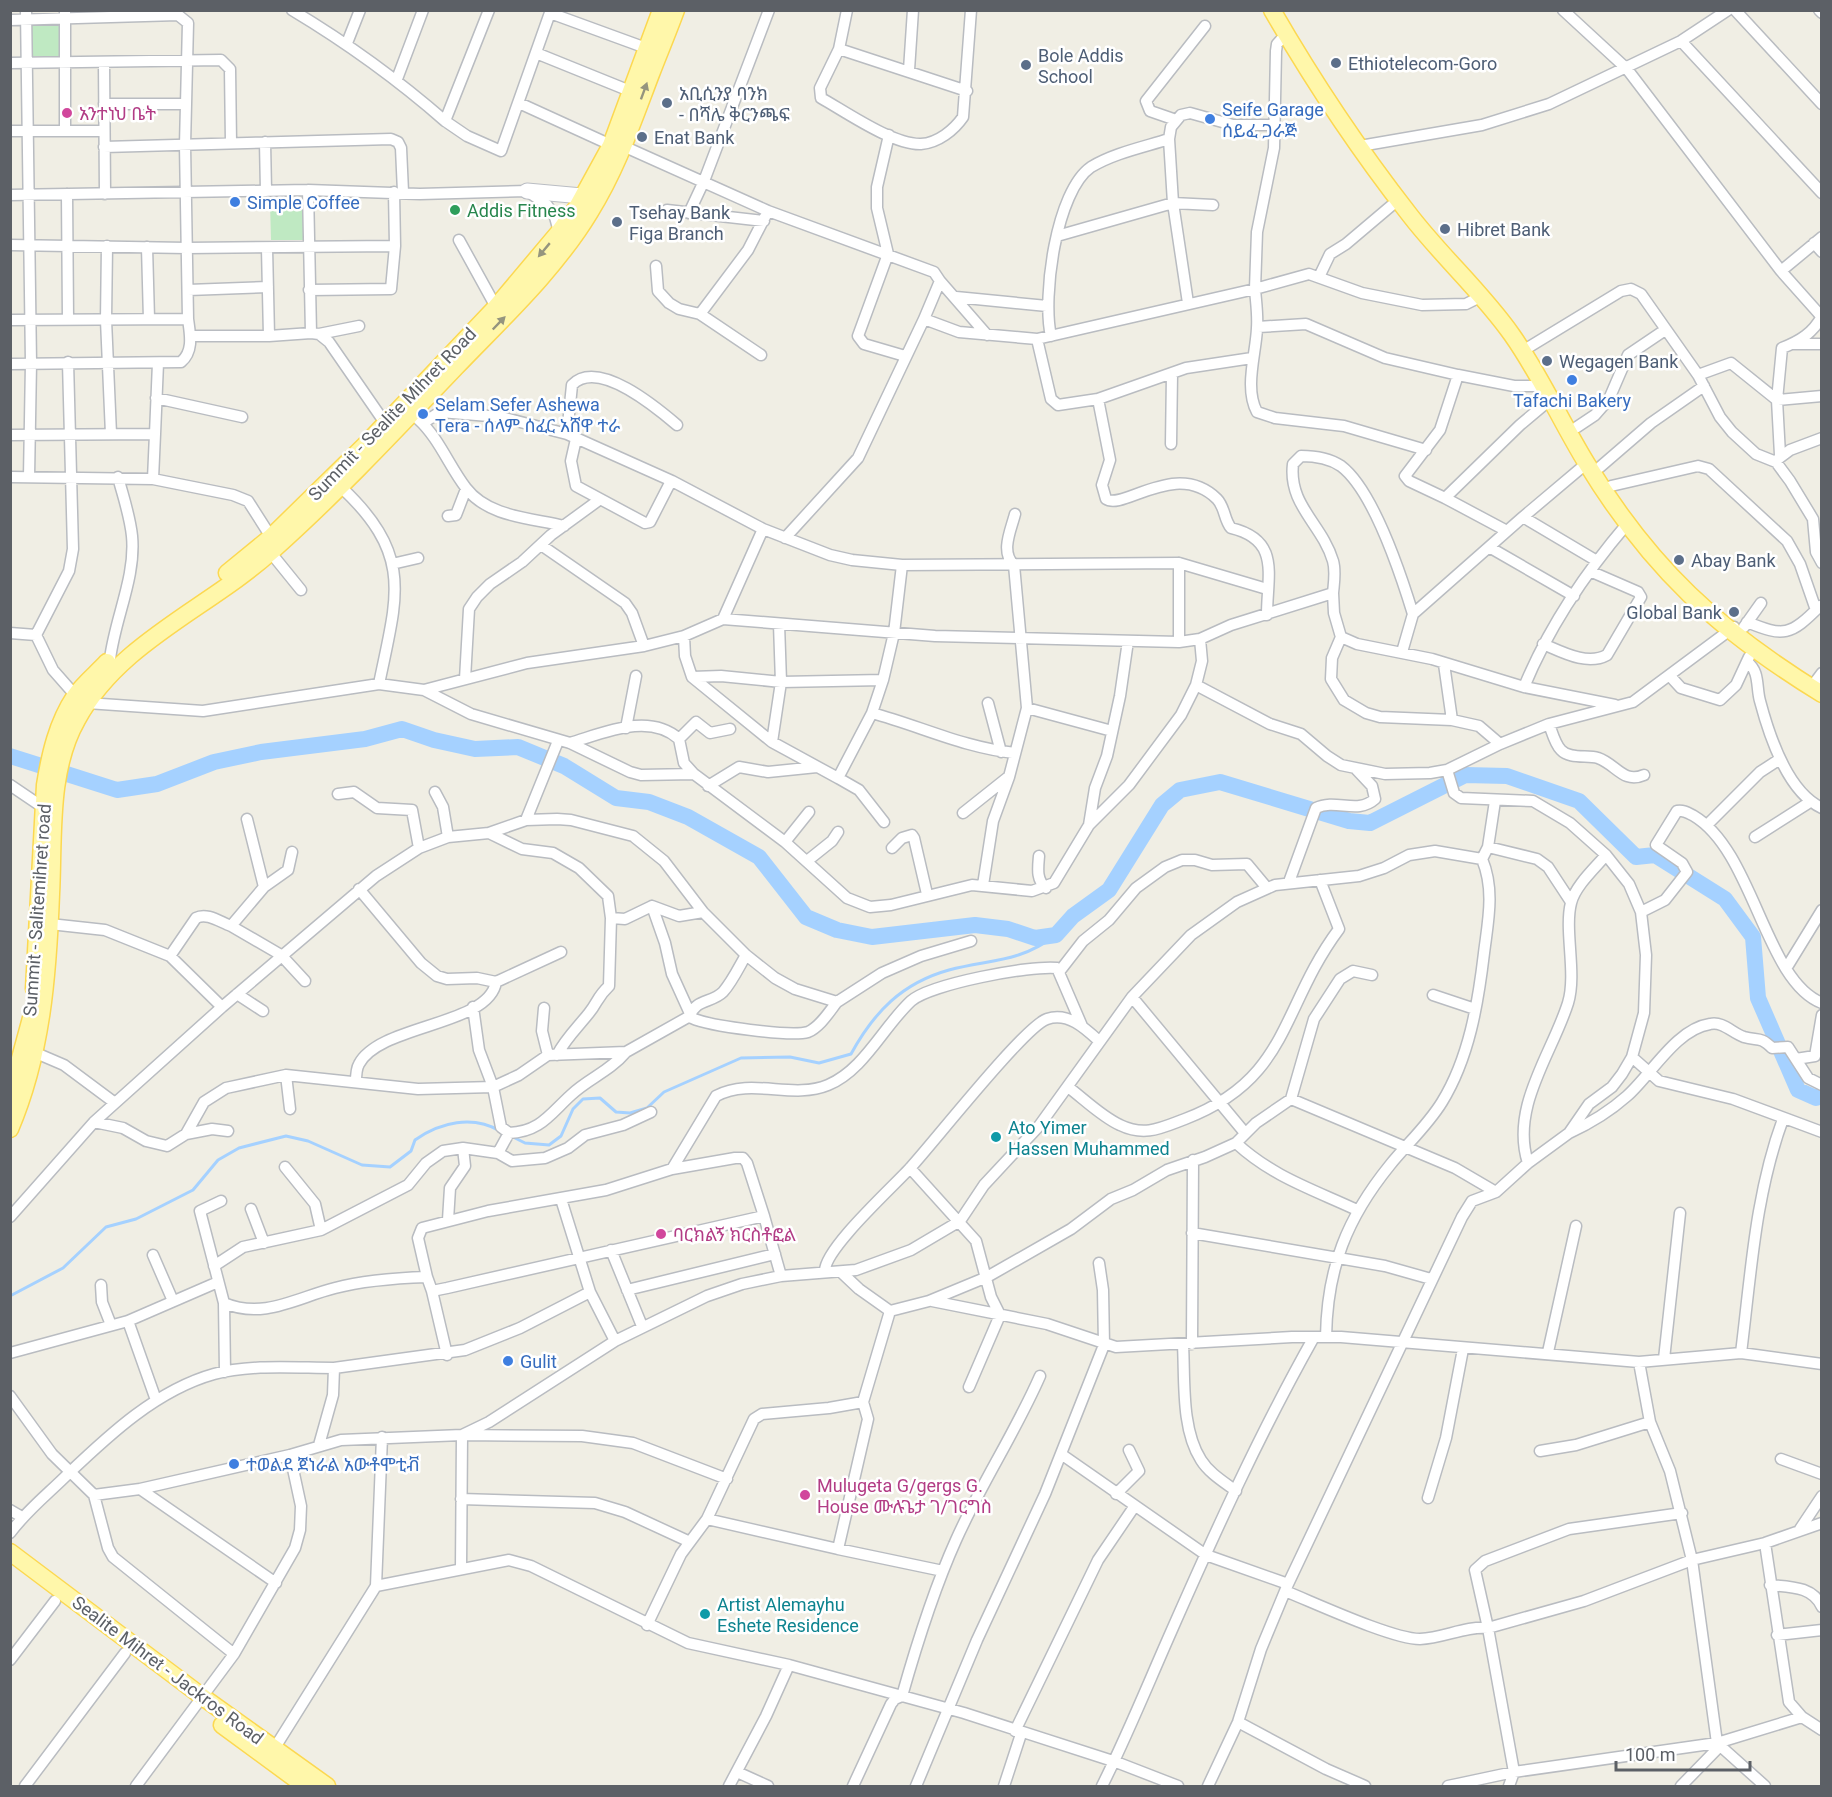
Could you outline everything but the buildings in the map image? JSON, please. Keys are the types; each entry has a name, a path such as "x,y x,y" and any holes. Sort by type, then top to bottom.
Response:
{"main road":[{"name":"Summit - Sealite Mihret Road","path":"56,759 58,730 110,659 221,578 271,545 368,450 385,423 496,307 559,232 617,145 630,91 661,10"},
{"path":"81,699 342,488 368,450 418,418 515,306 561,252 591,211 613,173 617,145 676,10"},
{"path":"1272,10 1286,34 1364,145 1529,346 1577,427 1593,465 1611,486 1662,558 1691,589 1738,629 1754,653 1820,683"},
{"path":"1281,10 1398,200 1511,333 1627,524 1675,582 1738,629"},
{"name":"Summit - Salitemihret road","path":"10,1095 22,1057 32,1012 44,808 51,787 56,759"},
{"path":"10,1129 22,1057 46,984 50,924 51,787"},
{"name":"Sealite Mihret - Jackros Road","path":"10,1552 200,1702 327,1786"},
{"path":"10,1565 125,1653 200,1702 305,1786"}],"street":[{"path":"292,10 347,43 467,136 501,152 551,12 646,48"},
{"path":"347,43 360,10"},
{"path":"397,80 423,10"},
{"path":"445,121 489,10"},
{"path":"689,213 704,181 768,10"},
{"path":"848,10 839,49 820,88 821,98 889,135 919,144 945,135 963,117 967,91 971,10"},
{"path":"909,70 913,10"},
{"path":"1563,10 1627,69 1781,271 1821,316 1815,328 1793,344 1782,348 1777,400 1778,459 1813,519 1816,552 1821,563"},
{"path":"1364,145 1482,125 1549,104 1627,69 1681,41 1728,10"},
{"path":"1735,10 1821,104"},
{"path":"65,14 65,131"},
{"path":"26,15 31,363 29,477"},
{"path":"10,20 26,15 178,15 188,23 189,59 185,145 190,336 188,356 181,362 10,364"},
{"path":"1176,120 1150,111 1146,101 1149,93 1205,26"},
{"path":"1286,34 1277,44 1274,148 1257,232 1255,289 1258,327 1252,358 1253,405 1257,412 1275,418 1344,426 1426,450"},
{"path":"1681,41 1821,193"},
{"path":"839,49 909,70 967,91"},
{"path":"536,53 630,91"},
{"path":"10,63 221,60 230,69 231,143"},
{"path":"104,62 105,194"},
{"path":"519,103 704,181 766,216 888,254 934,272 987,335"},
{"path":"104,104 186,104"},
{"path":"1188,303 1173,203 1169,139 1176,120 1190,113 1233,125 1275,125"},
{"path":"10,131 104,131"},
{"path":"889,135 877,187 877,208 888,254 858,336 864,344 905,356"},
{"path":"104,147 265,141 391,139 398,142 401,148 399,192 391,289 309,290"},
{"path":"1051,336 1047,306 1057,236 1077,181 1090,168 1107,159 1169,139"},
{"path":"265,141 266,191"},
{"path":"10,195 308,190 527,191 582,196"},
{"path":"308,190 309,290 315,334 338,354 385,423"},
{"path":"527,191 547,205 555,217 559,232"},
{"path":"67,194 68,319"},
{"path":"1319,277 1330,254 1398,200"},
{"path":"1057,236 1173,203 1214,205"},
{"path":"667,210 766,216"},
{"path":"700,314 725,277 748,250 766,216"},
{"path":"459,240 496,307"},
{"path":"1781,271 1818,240 1821,252"},
{"path":"10,245 187,248 395,246"},
{"path":"107,246 106,320 111,434"},
{"path":"147,247 150,319"},
{"path":"267,248 269,336"},
{"path":"656,266 658,291 663,297 679,309 700,314 761,355"},
{"path":"924,319 943,328 987,335 1037,339 1255,289 1299,276 1319,277 1362,292 1422,305 1466,304 1480,297"},
{"path":"785,538 858,458 940,281"},
{"path":"188,290 268,288"},
{"path":"1529,346 1621,291 1631,289 1641,294 1698,375 1720,417 1731,432 1756,454 1778,459 1821,438"},
{"path":"956,297 1047,306"},
{"path":"10,320 188,319"},
{"path":"1258,327 1306,324 1385,358 1548,393 1520,425 1445,498"},
{"path":"190,336 315,334 359,326"},
{"path":"338,354 344,329"},
{"path":"1577,427 1595,415 1609,399 1628,356 1665,330"},
{"path":"1037,339 1053,403 1098,399 1186,368 1252,358"},
{"path":"1793,344 1821,344"},
{"path":"36,635 69,571 73,549 72,476 68,435 68,362"},
{"path":"153,479 158,363"},
{"path":"1698,375 1731,363 1777,400 1821,396"},
{"path":"1172,374 1172,444"},
{"path":"1458,375 1443,422 1426,450 1409,467 1406,479 1505,530"},
{"path":"671,481 650,522 645,523 576,486 572,462 572,385 578,379 587,377 628,387 677,425"},
{"path":"1413,614 1505,530 1704,386"},
{"path":"156,398 242,417"},
{"path":"1098,399 1110,460 1102,485 1106,499 1114,501 1153,487 1174,483 1188,483 1217,499 1232,528 1252,535 1261,542 1269,563 1267,615"},
{"path":"564,526 493,509 466,489 418,418 440,412 501,417 572,437 671,481 763,529 830,555 874,563 902,565 1179,563 1267,589"},
{"path":"10,435 154,434"},
{"path":"1402,652 1413,614 1404,583 1378,522 1349,475 1333,462 1314,456 1301,456 1293,464 1293,490 1327,546 1334,562 1334,613 1341,637 1332,658 1331,679 1344,700 1366,713 1380,717 1452,720 1479,726 1500,744"},
{"path":"1611,486 1698,466 1709,469 1720,476 1787,541 1819,607 1782,633 1738,629"},
{"path":"10,477 72,476 153,479 242,497 248,501 271,545 301,590"},
{"path":"110,659 114,630 129,575 132,552 129,521 118,477"},
{"path":"342,488 373,521 395,574 394,607 378,684"},
{"path":"448,516 456,515 466,489"},
{"path":"465,679 469,609 490,584 522,562 541,544 599,500"},
{"path":"983,885 993,821 1009,777 1028,708 1014,565 1008,560 1006,552 1015,514"},
{"path":"1523,517 1597,561"},
{"path":"1524,687 1543,644 1592,572 1597,561 1627,524"},
{"path":"723,619 763,529"},
{"path":"541,544 625,603 632,613 644,646"},
{"path":"1489,547 1574,596"},
{"path":"392,564 418,558"},
{"path":"1179,563 1179,642"},
{"path":"838,778 872,713 883,680 894,633 902,565"},
{"path":"1543,644 1581,658 1596,659 1607,656 1641,597 1638,592 1592,572"},
{"path":"424,690 527,663 644,646 684,636 723,619 894,633 1179,642 1200,639 1231,625 1333,593"},
{"path":"1196,685 1270,724 1301,734 1327,756 1356,769 1385,774 1448,775 1500,744 1549,724 1632,702 1738,629 1761,603"},
{"path":"772,742 781,682 779,624"},
{"path":"10,633 36,635"},
{"path":"36,635 53,669 81,699 203,711 378,684 424,690 471,714 570,743 630,772 653,775 694,774"},
{"path":"684,636 685,656 693,677 772,742 838,778 865,796 884,822"},
{"path":"1341,637 1357,644 1402,652 1524,687 1620,706"},
{"path":"570,743 626,728 650,725 661,727 679,739 684,763 694,774 784,842 847,898 858,904 870,907 891,905 959,887 983,885 1032,891 1046,888 1063,873 1089,825 1129,785 1181,715 1196,685 1202,661 1200,639"},
{"path":"1089,825 1095,788 1107,756 1128,641"},
{"path":"1670,676 1681,688 1720,700 1736,685 1754,653"},
{"path":"1754,653 1760,700 1780,759 1810,802 1821,808"},
{"path":"1444,664 1452,720"},
{"path":"626,728 636,676"},
{"path":"693,677 721,676 781,682 883,680"},
{"path":"988,703 1001,752"},
{"path":"1028,708 1112,731"},
{"path":"872,713 907,722 961,743 1015,753"},
{"path":"679,739 696,722 710,732 730,729"},
{"path":"1549,724 1561,750 1568,755 1601,759 1625,777 1633,779 1644,775"},
{"path":"526,820 558,741"},
{"path":"1707,825 1760,772 1780,759"},
{"path":"708,786 739,767 768,772 817,767"},
{"path":"1288,882 1316,808 1334,804 1363,807 1375,799 1372,786 1356,769"},
{"path":"1448,775 1454,793 1470,800 1533,801 1552,810 1606,855 1629,884 1641,912 1646,955 1644,1013 1632,1057 1612,1087 1589,1104 1569,1134"},
{"path":"963,813 1009,777"},
{"path":"10,786 44,808"},
{"path":"338,794 354,792 377,808 412,810 419,848"},
{"path":"435,792 443,807 448,837"},
{"path":"1102,1786 1116,1762 1206,1555 1268,1423 1320,1337 1338,1258 1348,1227 1357,1210 1426,1124 1452,1084 1475,1009 1490,909 1490,892 1482,859 1488,847 1495,801"},
{"path":"1755,837 1810,802"},
{"path":"1641,912 1665,900 1684,876 1682,863 1656,845 1677,812 1685,811 1707,825 1731,855 1751,901 1787,967 1802,988 1821,1003"},
{"path":"784,842 809,812"},
{"path":"247,819 264,887"},
{"path":"10,1217 94,1122 222,1007 359,889 419,848 448,837 489,833 526,820 571,820 633,836 664,861 703,912 746,955 775,978 795,989 837,1002"},
{"path":"807,861 832,841 838,832"},
{"path":"186,1134 199,1106 216,1092 286,1075 418,1089 493,1087 519,1075 552,1055 590,1012 597,996 609,986 611,918 608,896 579,868 554,853 522,849 489,833"},
{"path":"892,848 902,838 912,835 927,894"},
{"path":"1488,847 1537,859 1548,867 1571,902"},
{"path":"462,1435 489,1422 615,1341 707,1296 742,1284 781,1276 825,1271 841,1272 879,1263 910,1250 960,1221 984,1185 1039,1126 1132,997 1191,935 1237,902 1267,888 1288,882 1359,876 1384,868 1409,855 1435,851 1482,859"},
{"path":"231,926 264,887 288,870 292,852"},
{"path":"1528,1163 1523,1140 1530,1102 1541,1064 1568,1002 1571,902 1606,855"},
{"path":"1039,856 1038,870 1041,884 1046,888"},
{"path":"1059,972 1083,940 1109,920 1136,888 1150,875 1175,862 1196,860 1212,866 1246,864 1252,867 1267,888"},
{"path":"1068,1087 1118,1125 1147,1133 1222,1104 1246,1085 1272,1056 1318,959 1339,929 1320,880"},
{"path":"359,889 421,963 437,976 447,979 477,978 496,982 561,952"},
{"path":"611,918 625,919 652,906 679,916 703,912"},
{"path":"652,906 672,974 689,1006 690,1017"},
{"path":"1787,967 1821,910"},
{"path":"170,956 200,915 231,926 282,956 304,981"},
{"path":"50,924 105,930 141,942 170,956 222,1007"},
{"path":"690,1017 698,1021 751,1029 800,1033 818,1025 837,1002 882,973 921,956 971,941"},
{"path":"473,1007 479,1050 493,1087 501,1127 510,1133 524,1132 543,1124 571,1094 613,1067 626,1052 690,1017 693,1008 724,991 746,955"},
{"path":"672,1169 712,1101 727,1091 742,1088 798,1091 831,1084 862,1060 913,1000 924,993 1006,974 1054,968 1059,972 1082,1026"},
{"path":"841,1272 859,1289 890,1311 929,1301 987,1277 1071,1229 1111,1199 1167,1170 1236,1143 1245,1133 1291,1099 1307,1038 1320,1008 1340,979 1359,971 1371,975"},
{"path":"356,1082 358,1066 371,1051 393,1038 486,1000 494,991 496,982"},
{"path":"237,994 263,1011"},
{"path":"1433,995 1475,1009"},
{"path":"1132,997 1245,1133"},
{"path":"544,1008 542,1031 552,1055"},
{"path":"1797,1059 1815,1056 1821,1015"},
{"path":"825,1271 825,1264 830,1255 910,1168 1014,1048 1042,1021 1059,1018 1071,1020 1082,1026 1099,1041"},
{"path":"1208,1786 1238,1722 1261,1649 1287,1588 1400,1343 1472,1201 1496,1192 1528,1163 1569,1134 1608,1113 1649,1074 1680,1040 1710,1024 1725,1026 1744,1037 1761,1038 1780,1047 1797,1059 1808,1078 1821,1085"},
{"path":"552,1055 626,1052"},
{"path":"22,1057 64,1065 115,1103"},
{"path":"1632,1057 1649,1074 1671,1086 1705,1090 1821,1132"},
{"path":"286,1075 290,1108"},
{"path":"1291,1099 1404,1149 1455,1168 1496,1192"},
{"path":"214,1266 243,1247 321,1230 408,1185 426,1163 443,1151 463,1148 501,1148 512,1161 544,1158 568,1148 585,1135 623,1125 651,1112"},
{"path":"1741,1353 1761,1193 1768,1161 1783,1119"},
{"path":"94,1122 123,1128 159,1146 167,1146 186,1134 212,1129 228,1131"},
{"path":"501,1148 510,1133"},
{"path":"1236,1143 1257,1162 1282,1178 1357,1210"},
{"path":"448,1220 450,1188 465,1166 463,1148"},
{"path":"447,1355 427,1277 419,1232 422,1228 448,1220 606,1190 672,1169 743,1158 758,1189 781,1276"},
{"path":"1194,1160 1188,1414 1196,1450 1209,1470 1236,1491"},
{"path":"285,1167 315,1204 321,1230"},
{"path":"910,1168 976,1241 992,1298 1000,1315 969,1387"},
{"path":"561,1199 590,1292 615,1341"},
{"path":"221,1201 200,1211 224,1303 225,1372"},
{"path":"251,1209 264,1243"},
{"path":"1664,1359 1680,1213"},
{"path":"432,1291 764,1216"},
{"path":"1548,1353 1576,1226"},
{"path":"1192,1233 1385,1266 1431,1279"},
{"path":"611,1250 642,1326"},
{"path":"627,1290 775,1254"},
{"path":"153,1255 173,1301"},
{"path":"916,1786 947,1710 1060,1454 1104,1344 1103,1290 1099,1263"},
{"path":"224,1303 244,1309 265,1310 284,1306 335,1287 379,1280 427,1277"},
{"path":"10,1353 129,1321 218,1282"},
{"path":"101,1285 102,1302 111,1325"},
{"path":"10,1533 22,1516 70,1473 81,1460 156,1400 185,1386 225,1372 334,1368 447,1355 520,1328 590,1292"},
{"path":"929,1301 962,1305 1047,1324 1093,1337 1104,1344 1116,1347 1320,1337 1463,1349 1548,1353 1639,1362 1741,1353 1821,1364"},
{"path":"838,1550 868,1419 863,1402 890,1311"},
{"path":"129,1321 156,1400"},
{"path":"1428,1498 1446,1438 1463,1349"},
{"path":"1639,1362 1650,1422 1670,1471 1692,1560 1718,1745 1765,1786"},
{"path":"319,1445 333,1395 334,1368"},
{"path":"902,1696 927,1609 956,1538 1025,1411 1040,1376"},
{"path":"10,1396 52,1454 94,1495 108,1548 113,1557 234,1654"},
{"path":"647,1625 681,1554 707,1519 754,1419 762,1414 829,1408 863,1402"},
{"path":"1540,1451 1576,1445 1650,1422"},
{"path":"461,1569 462,1435"},
{"path":"94,1495 140,1489 290,1455 319,1445 382,1437 582,1436 633,1443 727,1479"},
{"path":"274,1749 376,1586 382,1437"},
{"path":"1116,1494 1139,1471 1129,1450"},
{"path":"1060,1454 1206,1555 1406,1637 1422,1639 1475,1627 1488,1628 1594,1598 1692,1560 1765,1543 1821,1523"},
{"path":"136,1786 234,1654 295,1548 300,1530 301,1506 290,1455"},
{"path":"1781,1458 1821,1474"},
{"path":"140,1489 276,1583"},
{"path":"1800,1529 1821,1496"},
{"path":"461,1499 595,1503 625,1512 690,1542"},
{"path":"1004,1786 1018,1732 1098,1560 1134,1507"},
{"path":"10,1510 22,1516"},
{"path":"1509,1786 1514,1773 1488,1628 1475,1575 1479,1564 1569,1529 1682,1513"},
{"path":"707,1519 838,1550 943,1571"},
{"path":"1765,1543 1777,1635 1789,1702 1802,1717 1820,1727"},
{"path":"376,1586 509,1560 531,1566 647,1625 699,1647 789,1665 902,1696 1116,1762 1178,1786"},
{"path":"1770,1585 1804,1589 1814,1594 1821,1606"},
{"path":"10,1660 56,1601"},
{"path":"1777,1635 1821,1630"},
{"path":"25,1786 125,1653"},
{"path":"729,1786 766,1716 789,1665"},
{"path":"853,1786 891,1704 902,1696"},
{"path":"1448,1786 1514,1773 1718,1745 1802,1717"},
{"path":"1238,1722 1326,1769 1365,1786"},
{"path":"1681,1786 1718,1745"},
{"path":"737,1773 768,1786"}],"green space":[{"path":"63,20 63,57 29,56 28,21"},
{"path":"304,202 304,240 271,240 270,203"}],"waterway":[{"path":"10,756 117,790 157,784 214,762 261,752 365,739 402,729 434,740 475,749 518,747 564,766 616,798 649,802 688,817 759,857 806,917 837,930 872,937 975,925 1008,929 1035,938 1056,935 1073,916 1109,890 1162,805 1180,790 1220,782 1349,821 1370,823 1465,775 1507,776 1579,801 1636,857 1655,855 1725,899 1753,937 1758,998 1798,1090 1816,1098 1822,1096"},
{"path":"511,1136 525,1143 549,1145 561,1136 573,1109 583,1099 600,1098 616,1112 630,1113 647,1108 664,1092 741,1058 790,1057 819,1063 851,1054 869,1025 903,991 949,970 1004,959 1030,951 1056,935"},
{"path":"10,1296 63,1268 106,1227 136,1219 193,1190 218,1160 239,1148 286,1136 308,1141 362,1165 390,1167 411,1151 415,1140 446,1125 479,1123 500,1131"}],"place":[{"name":"Ethiotelecom-Goro","path":"1336,63"},
{"name":"Bole Addis School","path":"1026,65"},
{"name":"አቢሲንያ ባንክ - በሻሌ ቅርንጫፍ","path":"667,103"},
{"name":"አንተነህ ቤት","path":"67,113"},
{"name":"Seife Garage ሰይፈ ጋራጅ","path":"1210,119"},
{"name":"Enat Bank","path":"642,137"},
{"name":"Simple Coffee","path":"235,202"},
{"name":"Addis Fitness","path":"455,210"},
{"name":"Tsehay Bank Figa Branch","path":"617,222"},
{"name":"Hibret Bank","path":"1445,229"},
{"name":"Wegagen Bank","path":"1547,361"},
{"name":"Tafachi Bakery","path":"1572,380"},
{"name":"Selam Sefer Ashewa Tera - ሰላም ሰፈር አሸዋ ተራ","path":"423,414"},
{"name":"Abay Bank","path":"1679,560"},
{"name":"Global Bank","path":"1734,612"},
{"name":"Ato Yimer Hassen Muhammed","path":"996,1137"},
{"name":"ባርክልኝ ክርስቶፎል","path":"661,1234"},
{"name":"Gulit","path":"508,1361"},
{"name":"ተወልደ ጀነራል አውቶሞቲቭ","path":"234,1464"},
{"name":"Mulugeta G/gergs G. House ሙሉጌታ ገ/ገርግስ","path":"805,1495"},
{"name":"Artist Alemayhu Eshete Residence","path":"705,1614"}]}
